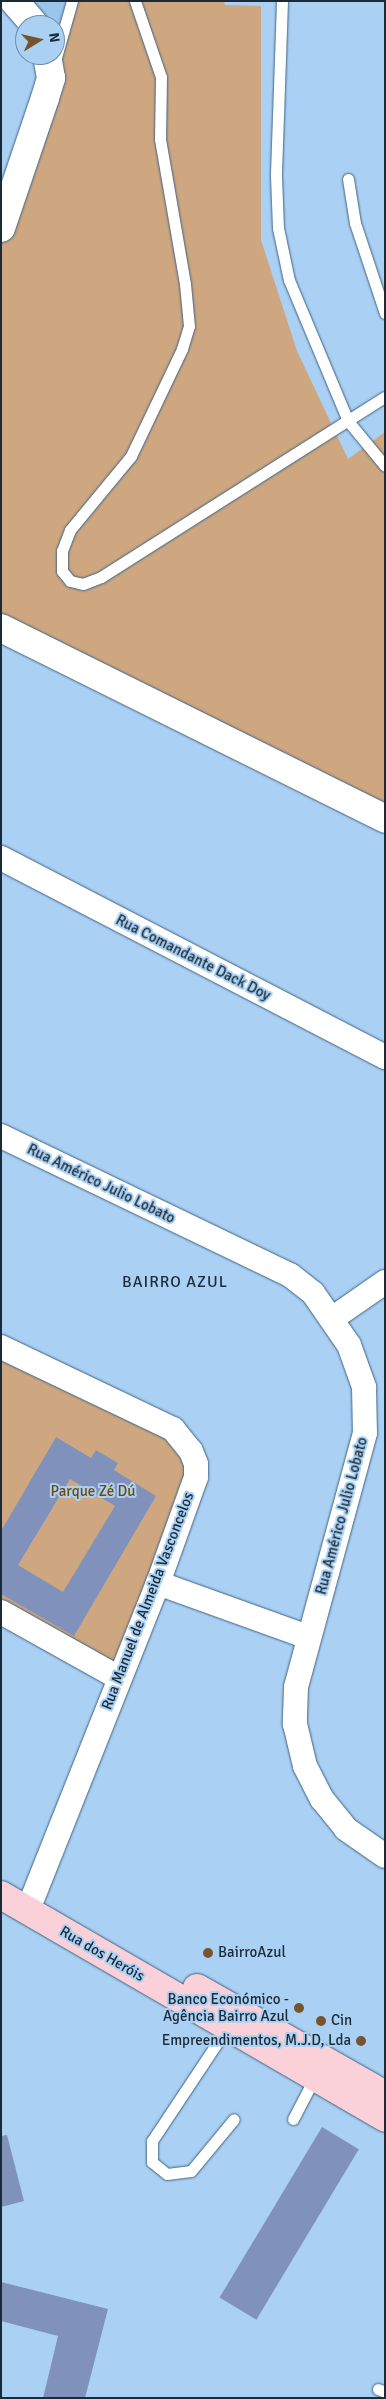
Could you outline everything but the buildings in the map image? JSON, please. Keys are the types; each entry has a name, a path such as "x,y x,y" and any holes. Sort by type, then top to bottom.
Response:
{"main road":[{"name":"Rua dos Heróis","path":"1,1878 385,2095"},
{"name":"Rua dos Heróis","path":"1,1896 385,2118"}],"street":[{"path":"14,1 26,15"},
{"path":"1,228 49,66"},
{"path":"1,628 385,819"},
{"name":"Rua Comandante Dack Doy","path":"1,858 385,1057"},
{"name":"Rua Américo Julio Lobato","path":"1,1136 290,1275 314,1293 333,1318 349,1345 364,1387 365,1433 308,1637 296,1687 296,1724 305,1766 322,1799 346,1829 385,1856"},
{"path":"333,1318 385,1282"},
{"name":"Rua Manuel de Almeida Vasconcelos","path":"1,1347 152,1417 173,1429 191,1451 196,1477 158,1583 33,1897"},
{"path":"158,1583 308,1637"},
{"path":"1,1612 119,1678"}],"lane":[{"path":"49,66 72,1"},
{"path":"135,1 160,77 160,139 186,284 189,326 182,350 131,456 70,530 62,551 62,571 70,581 83,584 102,577 385,397"},
{"path":"282,1 276,167 278,228 289,280 348,421 385,466"},
{"path":"348,179 355,223 385,313"},
{"path":"227,2028 152,2141 152,2162 167,2174 191,2171 234,2119"},
{"path":"293,2119 315,2077"}],"shaded area":[{"path":"14,1 73,1 65,25 65,15 26,15"}],"green space":[{"path":"73,1 224,1 225,5 261,6 261,240 297,351 348,459 385,432 385,819 1,628 1,225 52,65 65,65 65,26"},
{"name":"Parque Zé Dú","path":"1,1347 152,1417 196,1464 119,1678 1,1611"}],"place":[{"name":"BairroAzul","path":"208,1953"},
{"name":"Banco Económico - Agência Bairro Azul","path":"299,2008"},
{"name":"Cin","path":"321,2021"},
{"name":"Empreendimentos, M.J.D, Lda","path":"361,2041"}],"district":[{"name":"BAIRRO AZUL","path":"175,1282"}]}
